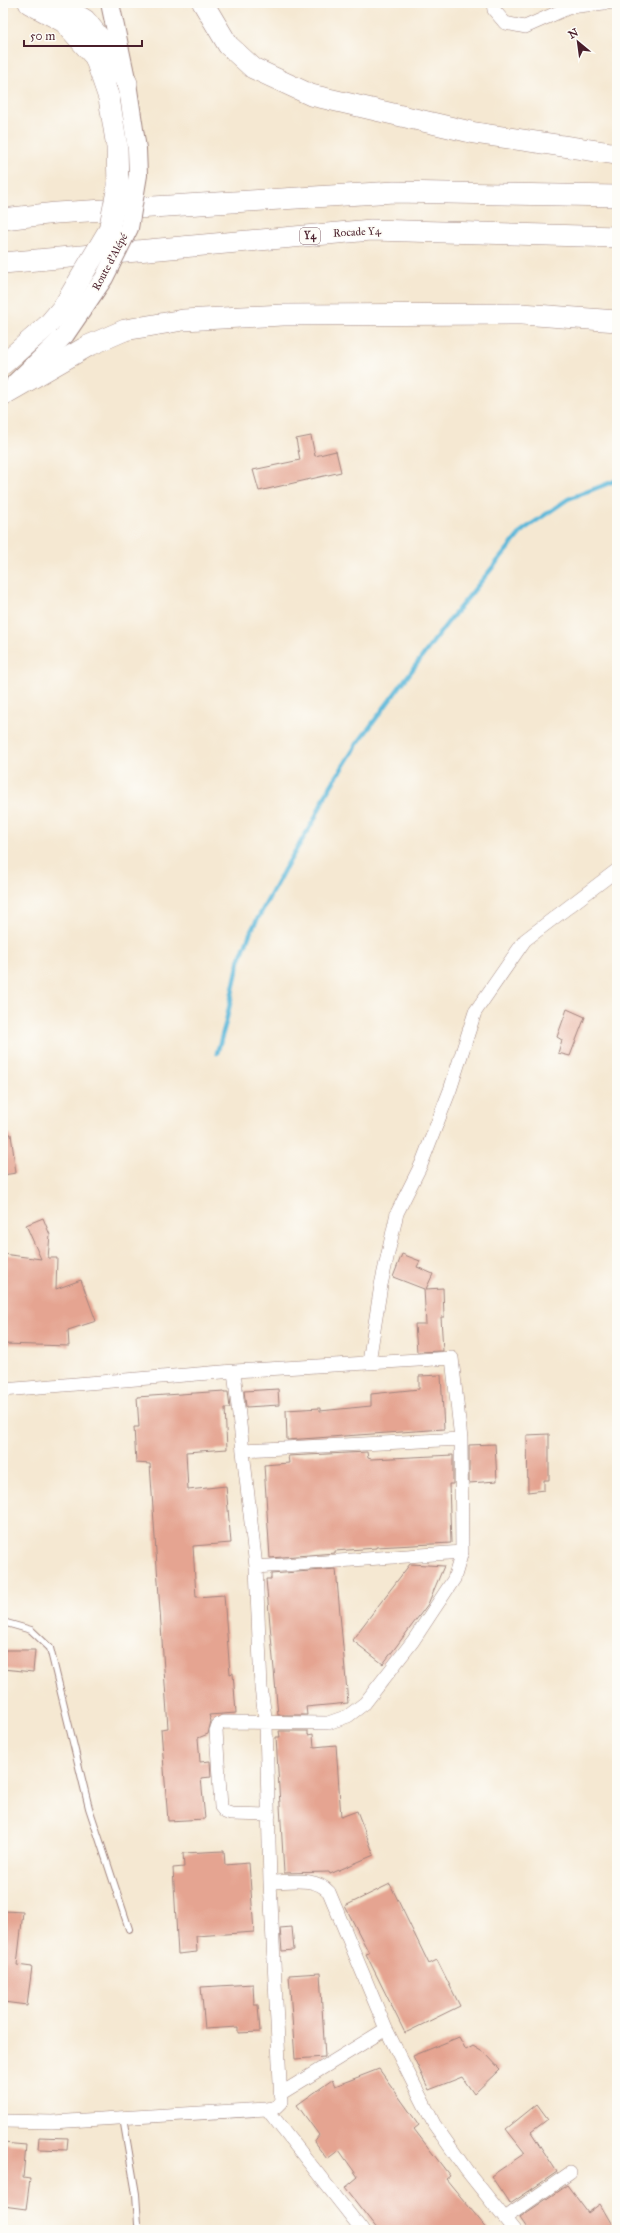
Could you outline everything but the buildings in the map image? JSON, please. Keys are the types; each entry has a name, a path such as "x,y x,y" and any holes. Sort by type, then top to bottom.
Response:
{"highway":[{"path":"3,364 57,330 64,306 109,230 127,148 95,57 64,22 29,3"},
{"path":"57,3 85,20 107,47 127,83"},
{"path":"203,3 228,45 253,68 312,95 475,133 617,154"},
{"path":"3,219 56,213 394,192 617,196"},
{"path":"3,205 56,213"},
{"name":"Rocade Y4","path":"3,263 371,230 617,237"},
{"path":"3,278 75,257"},
{"path":"3,395 88,346 126,330 183,320 283,315 522,314 617,321"}],"main road":[{"path":"110,3 127,83 127,148"},
{"path":"3,395 57,330"}],"street":[{"path":"494,3 494,10 505,23 525,27 570,7 604,3"},
{"path":"611,3 617,3"},
{"path":"369,1362 382,1285 397,1214 421,1165 450,1090 475,1012 525,940 617,870"},
{"path":"3,1390 234,1371 452,1358 461,1439 462,1552 450,1586 413,1641 365,1703 348,1716 328,1723 266,1724 223,1722 218,1725 216,1731 221,1807 225,1812 231,1814 269,1815"},
{"path":"3,2121 52,2122 123,2118 267,2109 279,2105 280,2094 270,1882 266,1724 261,1688 256,1567 234,1371"},
{"path":"243,1450 461,1439"},
{"path":"256,1567 462,1552"},
{"path":"270,1882 312,1882 323,1885 329,1892 386,2029 434,2124 467,2171 514,2230"},
{"path":"280,2094 386,2029"},
{"path":"267,2109 362,2230"},
{"path":"505,2218 570,2173"}],"lane":[{"path":"3,1622 31,1630 50,1648 89,1808 130,1929"},
{"path":"123,2118 136,2194 138,2224"}],"waterway":[{"path":"217,1053 226,1022 239,961 251,931 284,870 314,820 327,792 357,744 448,622 523,530 568,499 617,480"}]}
